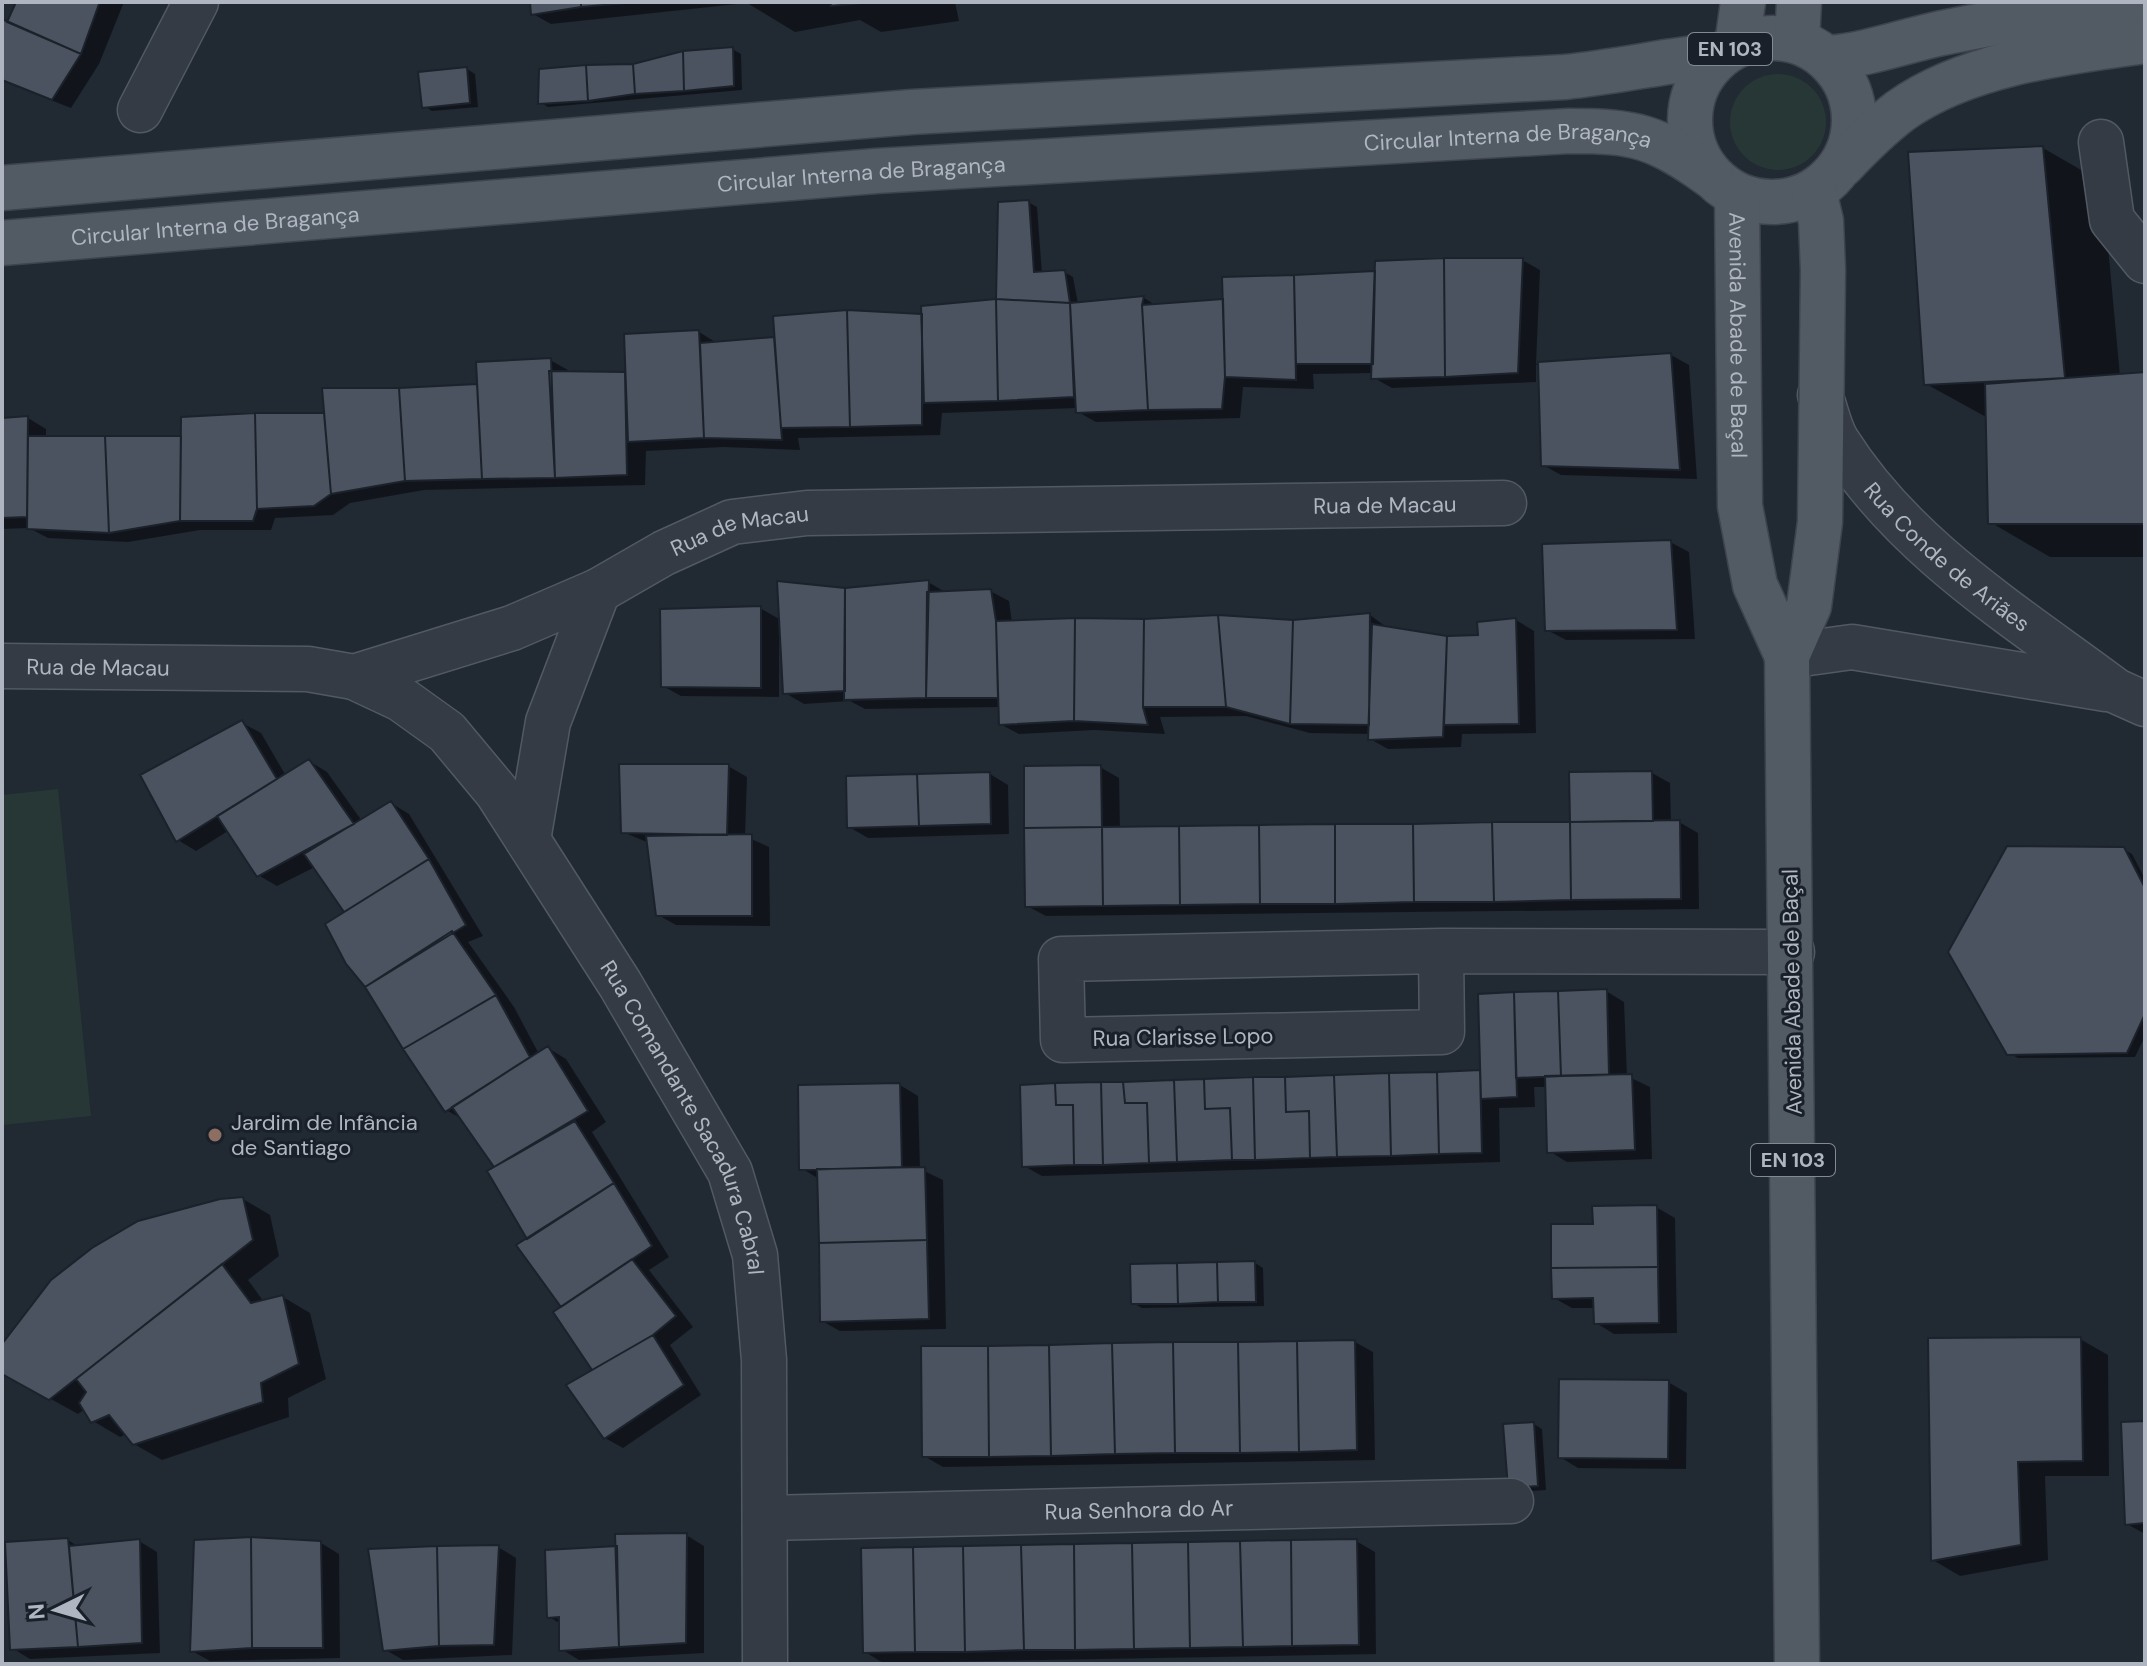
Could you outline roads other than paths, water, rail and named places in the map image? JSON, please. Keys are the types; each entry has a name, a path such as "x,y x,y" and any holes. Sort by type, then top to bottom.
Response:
{"main road":[{"name":"Avenida Abade de Baçal","path":"1743,2 1728,50 1705,72 1695,91 1690,113 1691,136 1698,157 1724,185 1776,203 1828,178"},
{"path":"1808,34 1856,56 1944,33 2058,11 2145,2"},
{"name":"Avenida Abade de Baçal","path":"1787,656 1809,606 1817,559 1823,270 1821,221 1828,178 1850,148 1854,109 1840,73 1808,34"},
{"name":"EN 103","path":"1728,50 1757,39 1808,34"},
{"path":"1828,178 1901,110 1939,89 2031,58 2145,41"},
{"path":"2,188 912,112 1565,77 1728,50"},
{"name":"Circular Interna de Bragança","path":"2,243 876,171 1569,131 1641,135 1668,145 1724,185"},
{"name":"Avenida Abade de Baçal","path":"1724,185 1740,506 1755,585 1787,656 1797,1664"}],"street":[{"path":"140,110 196,2"},
{"path":"2101,142 2112,220 2145,261"},
{"name":"Rua Conde de Ariães","path":"1819,391 1836,439 1911,535 1940,560 2131,697"},
{"name":"Rua de Macau","path":"2,666 308,669 354,677 512,628 598,591 664,553 732,522 807,513 1504,503"},
{"path":"528,840 548,722 598,591"},
{"name":"Rua Conde de Ariães","path":"1787,656 1852,647 2131,697"},
{"name":"Rua Comandante Sacadura Cabral","path":"354,677 401,699 447,732 497,792 620,984 730,1172 755,1255 764,1360 765,1664"},
{"name":"Rua Clarisse Lopo","path":"1441,951 1442,1032 1063,1040 1061,959 1441,951 1792,952"},
{"name":"Rua Senhora do Ar","path":"765,1518 1511,1501"}],"place":[{"name":"Jardim de Infância de Santiago","path":"215,1135"}]}
